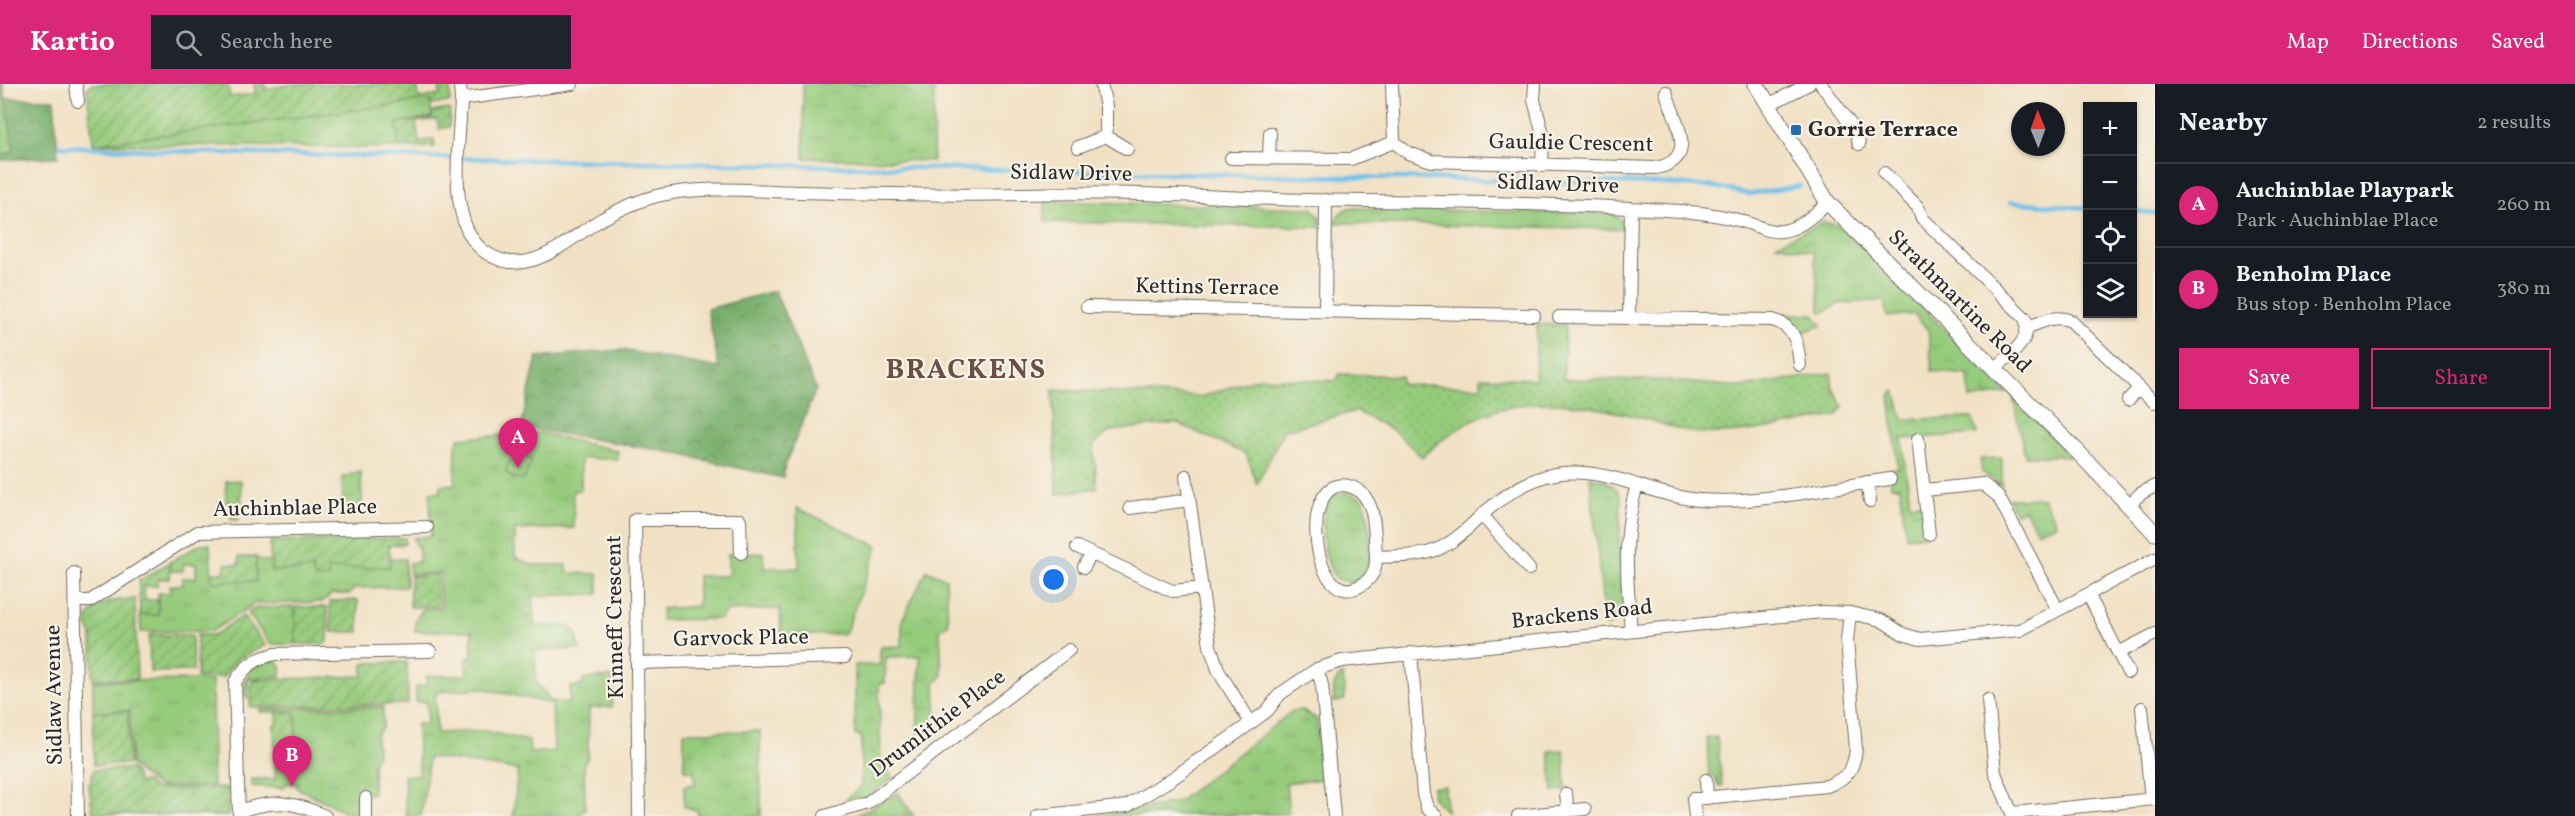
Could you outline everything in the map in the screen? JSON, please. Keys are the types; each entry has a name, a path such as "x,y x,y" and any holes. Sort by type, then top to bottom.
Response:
{"street":[{"path":"76,84 78,101"},
{"name":"Sidlaw Drive","path":"460,84 460,214 472,241 488,254 506,261 523,263 539,259 558,249 622,209 645,199 688,191 934,196 1032,193 1631,208 1737,219 1781,232 1797,227 1828,203"},
{"path":"461,99 572,84"},
{"path":"1101,84 1106,106 1106,136"},
{"path":"1231,158 1351,159 1394,142 1392,84"},
{"path":"1535,84 1534,100 1543,135 1542,166"},
{"name":"Strathmartine Road","path":"1756,84 1828,203 2129,504 2155,533"},
{"path":"1768,105 1809,84"},
{"path":"1821,84 1856,132 1859,144"},
{"name":"Gauldie Crescent","path":"1394,142 1408,153 1432,161 1656,168 1671,165 1680,156 1683,145 1666,92"},
{"path":"1269,158 1270,133"},
{"path":"1078,147 1106,136"},
{"path":"1106,136 1127,148"},
{"path":"1884,173 1918,207 1922,218 2025,318 2028,327 2025,339 1995,369"},
{"path":"1325,311 1326,200"},
{"path":"1629,317 1631,208"},
{"name":"Kettins Terrace","path":"1087,307 1534,315"},
{"path":"1559,317 1773,320 1787,324 1796,338 1800,365"},
{"path":"2028,327 2053,318 2062,317 2071,321 2154,402"},
{"path":"2127,400 2139,388"},
{"path":"1918,439 1929,534"},
{"path":"1376,557 1411,555 1435,550 1452,542 1506,494 1526,483 1559,474 1589,471 1689,498 1737,500 1890,479"},
{"path":"1186,476 1210,646 1219,672 1251,723"},
{"path":"1868,482 1870,501"},
{"path":"1925,490 1983,484 1998,496 2058,609"},
{"path":"1631,631 1625,553 1629,510 1637,485"},
{"path":"1350,486 1363,493 1372,507 1376,557 1376,569 1370,580 1359,587 1347,589 1335,586 1325,576 1321,564 1316,512 1322,497 1334,488 1350,486"},
{"path":"2129,504 2140,494 2155,486"},
{"path":"1130,508 1189,500"},
{"path":"1482,515 1529,569"},
{"name":"Kinneff Crescent","path":"639,816 635,520 740,520 741,553"},
{"name":"Auchinblae Place","path":"75,601 90,601 198,532 427,528"},
{"path":"1077,547 1172,591 1202,588"},
{"path":"1084,567 1091,553"},
{"name":"Brackens Road","path":"1038,816 1126,806 1173,778 1251,723 1267,711 1280,694 1317,669 1342,661 1822,612 1850,613 1881,620 1904,634 1920,639 2020,630 2155,559"},
{"name":"Sidlaw Avenue","path":"74,573 78,816"},
{"path":"2088,594 2127,672"},
{"path":"1695,816 1694,799 1827,786 1844,779 1854,766 1856,750 1847,640 1850,613"},
{"path":"2118,653 2155,634"},
{"name":"Drumlithie Place","path":"825,816 868,803 1069,650"},
{"path":"325,816 301,804 270,802 239,814 236,682 244,668 258,658 275,654 430,651"},
{"path":"1411,653 1423,794 1427,808 1436,816"},
{"name":"Garvock Place","path":"637,663 845,657"},
{"path":"1317,669 1322,685 1334,816"},
{"path":"1988,700 1995,773 2013,814 2153,799 2142,708"},
{"path":"1706,780 1707,798"},
{"path":"1518,816 1576,812 1566,794"},
{"path":"366,798 366,816"}],"green space":[{"path":"0,84 3,84 5,98 54,99 58,157 0,160"},
{"path":"0,84 2,84 14,151 0,156"},
{"path":"90,84 228,84 230,97 255,94 254,84 265,84 266,89 291,84 417,84 419,98 440,95 439,87 450,84 450,102 431,105 430,100 93,144 87,90"},
{"path":"803,84 934,84 933,161 804,158"},
{"path":"430,100 432,117 397,123 399,148 93,144"},
{"path":"450,109 449,127 439,129 437,119 416,122 419,142 434,139 435,147 399,148 397,123 432,118 432,112"},
{"path":"1045,201 1312,208 1319,216 1322,227 1045,222"},
{"path":"1348,208 1613,214 1622,221 1626,229 1335,223 1339,214"},
{"path":"1824,222 1837,225 1881,265 2007,393 1970,399 1968,375 1932,371 1928,330 1914,314 1887,317 1884,300 1838,304 1822,313 1814,252 1776,244"},
{"path":"775,291 816,389 785,465 783,478 664,451 521,427 537,357 622,350 719,368 707,309"},
{"path":"1779,314 1813,314 1822,325 1801,333 1792,320"},
{"path":"1537,324 1565,325 1564,379 1658,380 1742,387 1831,373 1833,388 1843,407 1836,416 1754,430 1704,433 1580,405 1526,404 1500,409 1474,420 1448,435 1422,457 1394,431 1356,411 1284,430 1257,484 1246,454 1177,423 1110,431 1093,445 1097,488 1057,494 1053,390 1203,396 1258,378 1336,381 1339,374 1401,376 1401,384 1481,387 1481,377 1535,379"},
{"path":"1895,391 1903,419 1972,418 1977,434 1902,439 1910,504 1921,503 1925,535 1906,537 1900,486 1891,486 1891,469 1898,468 1890,395"},
{"path":"2013,397 2070,456 2025,456"},
{"path":"540,433 618,451 618,460 586,458 581,460 581,490 573,491 574,528 515,530 515,557 532,565 567,565 567,573 598,574 598,594 533,596 534,626 567,626 577,632 579,649 535,651 536,682 551,701 570,702 570,687 583,685 583,679 612,677 612,707 589,708 588,757 584,764 585,809 578,816 513,816 518,770 429,757 421,816 406,816 404,776 419,775 417,724 427,724 427,702 416,702 416,687 426,686 426,676 466,675 467,657 472,657 472,631 415,631 416,619 423,609 440,608 439,573 410,574 409,563 419,562 419,551 413,538 431,536 430,492 441,492 441,485 455,484 456,446 459,438","holes":["480,688 552,704 554,751 530,753 529,741 485,731 437,733 435,696 439,692"]},
{"path":"514,457 532,459 524,479 513,478 506,473 507,465"},
{"path":"2002,458 2002,486 1982,472 1980,459"},
{"path":"361,472 362,508 343,509 342,477"},
{"path":"1590,477 1604,480 1615,487 1621,496 1619,553 1623,609 1617,621 1605,626"},
{"path":"241,480 242,511 238,511 238,520 232,520 226,506 226,481"},
{"path":"1347,492 1358,496 1366,507 1370,538 1370,560 1366,575 1351,583 1335,578 1327,559 1323,538 1324,517 1330,497"},
{"path":"2043,498 2057,524 2037,532 2025,509 2015,514 2009,499"},
{"path":"797,508 878,546 845,634 781,636 780,609 725,611 721,619 661,620 662,609 698,606 698,576 728,576 728,554 763,553 764,568 799,568"},
{"path":"405,538 405,544 389,545 390,567 328,569 328,577 317,579 314,577 313,569 271,571 270,541"},
{"path":"200,544 210,544 212,581 256,581 256,557 262,561 271,561 271,570 389,567 389,559 405,559 406,587 355,588 350,594 332,594 322,602 254,604 212,631 141,632 140,615 158,615 158,593 170,593 170,585 183,585 183,578 196,578 196,564 183,564 183,571 170,571 170,562"},
{"path":"239,557 256,557 256,581 212,582 211,572 225,572 225,564 239,564"},
{"path":"170,562 170,579 158,579 157,586 144,586 145,600 158,600 158,615 140,615 139,581"},
{"path":"927,570 946,579 948,624 940,630 942,676 935,683 937,724 917,736 920,656 886,657 885,683 879,684 881,767 893,778 867,797 847,804 843,802 861,786 861,735 855,735 855,665 880,665 880,647 902,646 902,620"},
{"path":"436,575 437,606 410,607 410,576"},
{"path":"135,599 137,679 93,679 92,635 86,624 89,616 105,603"},
{"path":"358,600 359,632 331,632 330,601"},
{"path":"295,607 296,644 270,644 248,613 256,608"},
{"path":"295,607 327,607 328,641 324,644 296,644"},
{"path":"243,616 265,645 237,660 223,677 197,677 197,635 214,635"},
{"path":"149,635 192,635 193,671 150,672"},
{"path":"274,660 281,665 281,676 251,678 248,681 248,698 242,692 248,674 256,666"},
{"path":"407,662 408,704 250,707 252,680 363,676 363,665 366,663"},
{"path":"1343,674 1345,700 1334,702 1334,686"},
{"path":"212,680 213,786 158,787 131,766 130,711 93,712 93,681"},
{"path":"383,707 383,727 376,735 377,755 373,763 373,793 357,794 354,816 297,788 297,784 286,783 284,788 252,786 251,779 275,779 275,766 279,765 279,751 297,750 296,712 260,712 260,709"},
{"path":"1301,710 1317,719 1322,779 1286,783 1289,814 1097,816 1178,802 1292,711"},
{"path":"128,711 129,764 94,765 93,712"},
{"path":"277,712 296,712 297,751 279,751 279,765 275,766 274,725 277,725"},
{"path":"760,731 761,816 698,816 697,810 684,807 684,786 695,784 694,771 684,770 684,732"},
{"path":"1717,737 1722,786 1718,785 1714,776 1709,776 1707,738"},
{"path":"1564,750 1566,790 1553,791 1549,751"},
{"path":"131,769 136,775 137,782 148,782 153,789 228,788 228,816 93,814 89,785 94,770"},
{"path":"1445,786 1446,811 1433,798 1432,788"},
{"path":"898,793 914,816 855,816"}],"waterway":[{"path":"60,146 216,153 1672,184 1715,187 1749,194 1800,186"},
{"path":"2010,202 2083,208"},
{"path":"2137,211 2155,213"}],"place":[{"name":"Gorrie Terrace","path":"1796,130"},
{"name":"Auchinblae Playpark","path":"518,468"},
{"name":"Benholm Place","path":"292,786"}],"district":[{"name":"BRACKENS","path":"966,370"}]}
